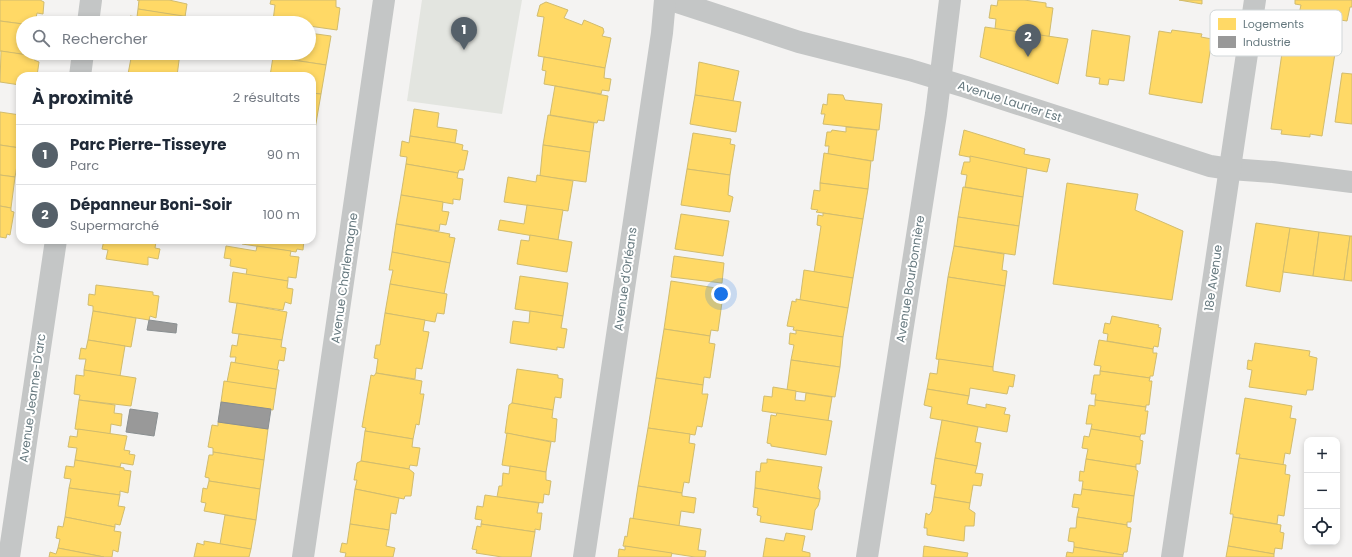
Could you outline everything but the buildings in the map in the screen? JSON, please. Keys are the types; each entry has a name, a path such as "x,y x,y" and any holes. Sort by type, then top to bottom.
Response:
{"street":[{"path":"89,16 91,0"},
{"name":"Avenue Charlemagne","path":"303,557 384,0"},
{"name":"Avenue d'Orléans","path":"584,557 659,50 665,0"},
{"name":"Avenue Laurier Est","path":"671,0 799,42 940,79 1210,166 1352,182"},
{"name":"Avenue Bourbonnière","path":"867,557 940,79 950,0"},
{"name":"18e Avenue","path":"1254,10 1255,0"},
{"name":"18e Avenue","path":"1172,557 1247,56"},
{"path":"81,72 82,60"},
{"name":"Avenue Jeanne-D'arc","path":"9,557 55,244"}],"shaded area":[{"path":"422,0 522,0 502,114 407,101"}],"place":[{"name":"Parc Pierre-Tisseyre","path":"464,50"},
{"name":"Dépanneur Boni-Soir","path":"1028,57"}]}
